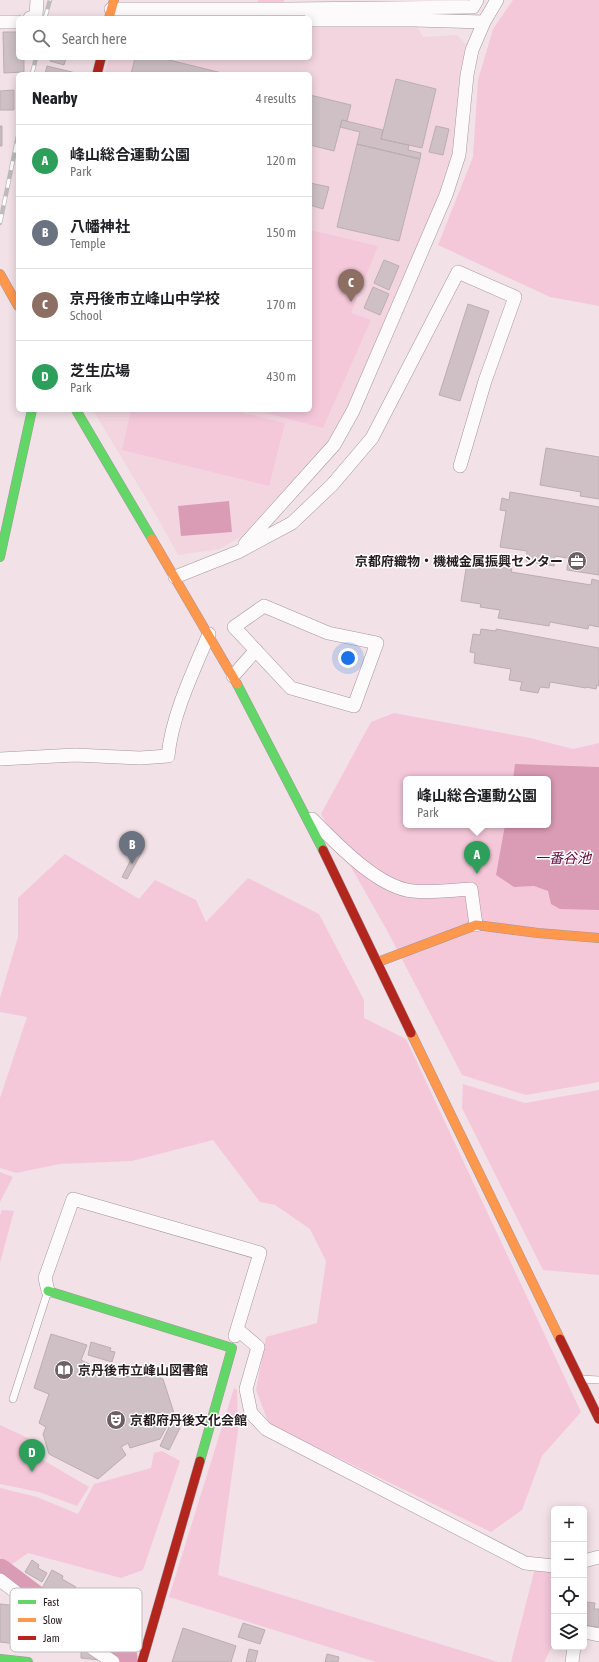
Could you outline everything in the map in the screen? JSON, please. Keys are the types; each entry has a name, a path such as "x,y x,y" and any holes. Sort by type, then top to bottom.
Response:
{"street":[{"path":"36,16 37,0"},
{"path":"111,9 289,5 473,7 477,0"},
{"path":"238,552 334,445 353,411 446,195 459,155 467,75 472,50 484,22 497,0"},
{"path":"312,20 484,22"},
{"path":"0,22 16,22"},
{"path":"98,72 100,60"},
{"path":"175,577 238,552 292,523 332,485 372,438 458,272 515,297 485,381 460,466"},
{"path":"0,274 16,302"},
{"path":"0,557 32,412"},
{"path":"77,412 233,676 304,812 599,1419"},
{"path":"264,606 328,633 377,643 354,706 291,688 256,650 234,627 264,606"},
{"path":"0,759 75,755 140,758 168,756 170,740 186,689 209,634"},
{"path":"233,676 256,650"},
{"path":"304,812 353,858 373,874 390,884 412,891 472,889 476,925"},
{"path":"378,962 476,925 538,933 599,938"},
{"path":"142,1662 260,1253 73,1199 45,1278 48,1291 232,1348"},
{"path":"237,1329 258,1347 246,1389 251,1413 266,1429 525,1562 551,1566"},
{"path":"587,1560 599,1557"},
{"path":"0,1580 10,1588"},
{"path":"587,1633 599,1635"},
{"path":"572,1662 574,1650"},
{"path":"98,1652 113,1662"},
{"path":"0,1660 28,1662"}],"lane":[{"path":"13,1399 48,1291"},
{"path":"581,1380 599,1380"}],"shaded area":[{"path":"258,0 284,0 284,5 258,5"},
{"path":"513,0 599,0 599,306 550,297 438,245 473,157 478,80 493,29"},
{"path":"417,26 423,37 457,35 467,46 461,74 452,155 440,194 346,410 328,441 241,537 219,549 178,555 156,515 94,412 312,412 312,72 106,72 108,60 312,60 312,27"},
{"path":"312,230 378,246 351,313 371,320 323,428 262,412 312,412"},
{"path":"131,412 239,412 285,423 269,486 122,450"},
{"path":"394,713 530,738 573,749 599,743 599,1082 526,1095 462,1075 389,934 321,814 371,722"},
{"path":"65,854 139,899 155,880 196,900 206,922 248,878 319,914 364,1000 364,1018 406,1039 581,1412 542,1456 522,1510 491,1532 269,1424 256,1390 266,1337 317,1323 326,1261 310,1229 275,1205 260,1202 213,1140 132,1161 60,1164 16,1173 0,1168 0,1098 27,1017 0,1012 0,998 18,937 18,898"},
{"path":"463,1084 525,1103 599,1090 599,1275 543,1270 462,1108"},
{"path":"0,1172 13,1177 0,1202"},
{"path":"2,1210 14,1211 0,1263 0,1215"},
{"path":"234,1388 237,1390 238,1431 218,1575 498,1662 376,1662 169,1597"},
{"path":"0,1425 28,1438 43,1460 89,1487 77,1506 39,1492 0,1484"},
{"path":"162,1451 180,1461 143,1570 121,1578 28,1553 11,1565 0,1557 0,1488 37,1497 78,1514 94,1484 151,1468 154,1453"},
{"path":"535,1568 551,1572 551,1649 544,1662 511,1662"}],"water":[{"path":"229,501 232,532 181,536 178,506"},
{"name":"一番谷池","path":"515,764 599,767 599,910 560,909 551,904 548,891 534,886 514,887 496,875 504,828 551,828 551,776 513,776"}],"building":[{"path":"3,32 16,32 16,60 24,60 24,72 4,73"},
{"path":"50,60 65,60 64,65"},
{"path":"134,60 169,60 218,72 132,72"},
{"path":"47,66 72,72 46,72"},
{"path":"396,79 436,89 422,148 381,139"},
{"path":"14,90 14,110 0,110 0,91"},
{"path":"312,95 351,105 347,121 342,120 334,151 312,146"},
{"path":"342,120 383,130 381,139 409,145 408,150 421,153 420,159 357,144 360,132 340,127"},
{"path":"0,126 2,126 2,146 0,146"},
{"path":"436,126 449,129 443,155 429,152"},
{"path":"357,144 420,159 399,241 337,227"},
{"path":"312,183 329,187 323,209 312,206"},
{"path":"384,260 399,266 389,290 374,283"},
{"path":"373,287 389,294 380,315 364,308"},
{"path":"468,304 489,311 460,401 439,395"},
{"path":"546,448 599,457 599,499 580,496 581,492 540,485"},
{"path":"510,492 599,507 599,575 567,570 568,558 555,556 554,566 526,561 527,551 500,547 506,511 500,510 502,498 509,500"},
{"path":"477,555 490,557 489,565 512,569 511,572 591,585 592,579 599,581 599,627 589,625 588,629 550,622 549,626 498,618 500,610 480,607 481,604 461,601 467,562 476,563"},
{"path":"481,629 496,631 496,629 599,648 599,686 597,685 596,689 550,682 549,688 540,687 538,693 520,690 522,682 509,680 511,669 474,663 475,653 470,652 473,634 480,635"},
{"path":"136,850 142,852 127,879 122,877"},
{"path":"51,1334 87,1345 81,1360 119,1379 136,1374 138,1378 150,1374 163,1379 174,1413 160,1439 130,1448 128,1443 121,1447 126,1455 98,1479 49,1454 43,1434 46,1427 39,1423 49,1394 34,1388"},
{"path":"91,1342 111,1348 110,1351 115,1352 112,1362 88,1355"},
{"path":"171,1423 180,1428 169,1450 160,1446"},
{"path":"32,1560 39,1565 38,1568 47,1573 42,1582 25,1572"},
{"path":"52,1570 63,1576 62,1579 76,1587 75,1588 42,1588"},
{"path":"587,1602 595,1603 594,1609 599,1609 599,1627 587,1625"},
{"path":"0,1604 10,1605 10,1643 0,1642"},
{"path":"243,1623 265,1630 260,1644 238,1637"},
{"path":"183,1628 236,1646 231,1662 172,1662"},
{"path":"249,1649 258,1651 255,1662 246,1662"},
{"path":"81,1652 88,1652 99,1660 81,1658"},
{"path":"327,1654 339,1657 338,1662 325,1662"}],"waterway":[{"path":"0,1571 23,1588"},
{"path":"117,1652 125,1657"}],"railway":[{"path":"46,16 50,0"},
{"path":"32,72 36,60"},
{"path":"0,223 16,146"}],"traffic: fast":[{"path":"0,557 32,412"},
{"path":"77,412 152,539"},
{"path":"237,684 323,850"},
{"path":"48,1291 232,1348 200,1461"},
{"path":"0,1659 28,1662"}],"traffic: slow":[{"path":"110,16 114,0"},
{"path":"0,274 16,302"},
{"path":"152,539 237,684"},
{"path":"378,962 476,925 538,933 599,938"},
{"path":"411,1033 560,1339"}],"traffic: jam":[{"path":"98,72 100,60"},
{"path":"323,850 411,1033"},
{"path":"560,1339 599,1419"},
{"path":"142,1662 200,1461"}],"place":[{"name":"京丹後市立峰山中学校","path":"351,302"},
{"name":"京都府織物・機械金属振興センター","path":"577,561"},
{"name":"八幡神社","path":"132,864"},
{"name":"峰山総合運動公園","path":"477,874"},
{"name":"京丹後市立峰山図書館","path":"64,1370"},
{"name":"京都府丹後文化会館","path":"116,1420"},
{"name":"芝生広場","path":"32,1472"}]}
